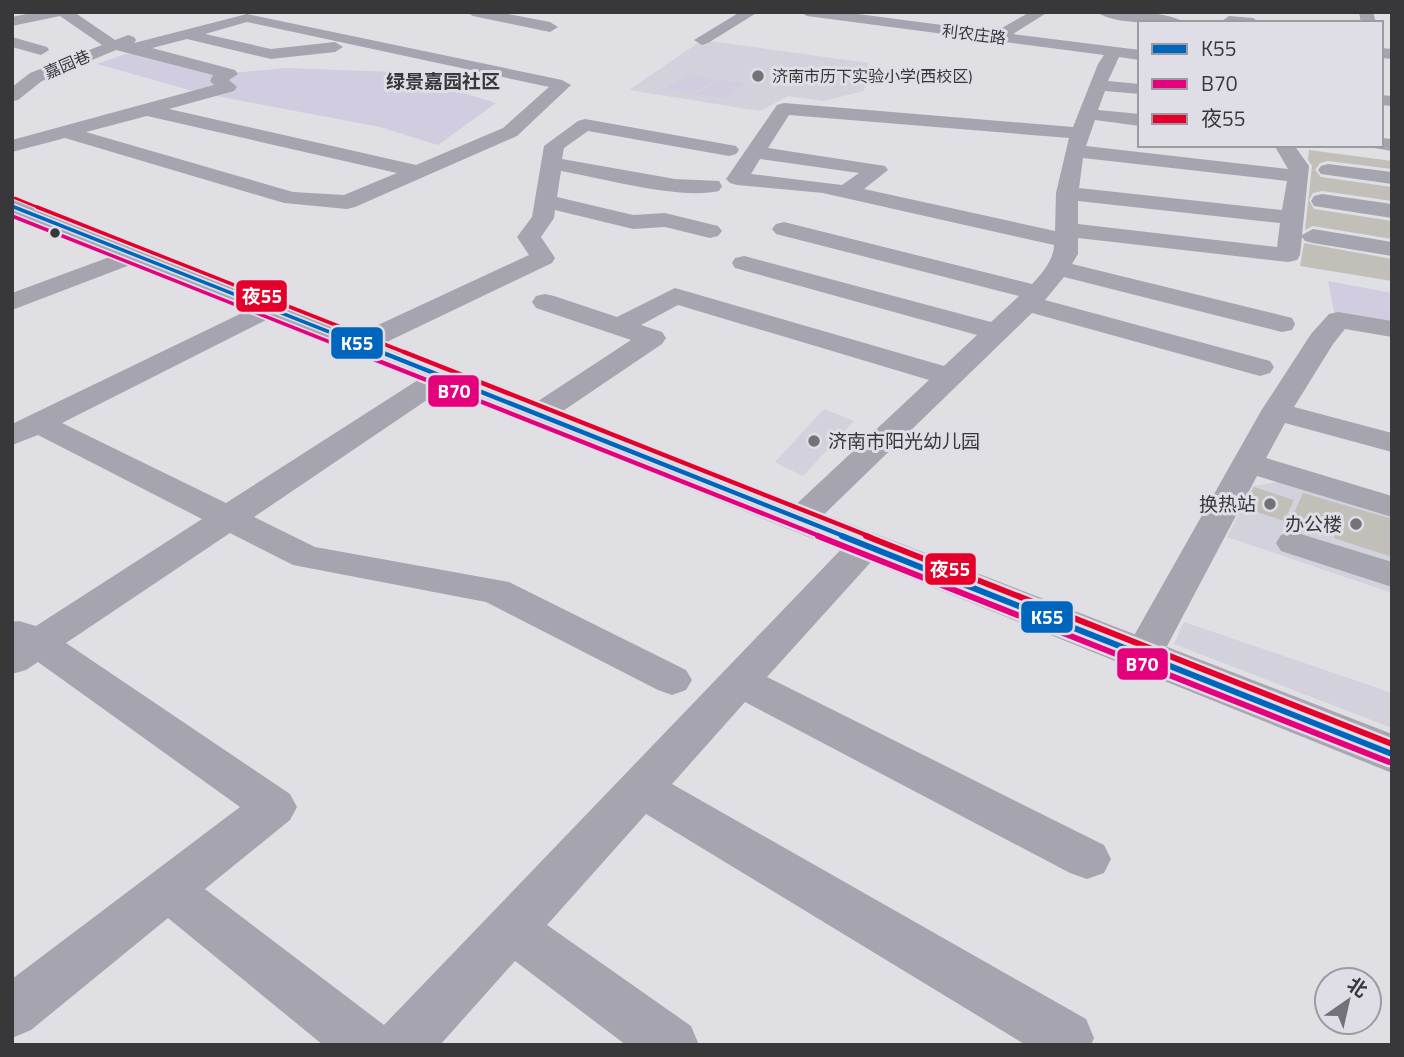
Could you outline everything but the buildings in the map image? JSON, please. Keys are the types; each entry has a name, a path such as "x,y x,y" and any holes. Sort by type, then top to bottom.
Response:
{"main road":[{"path":"12,206 1392,754"}],"street":[{"path":"12,22 58,12"},
{"name":"嘉园巷","path":"64,12 112,45"},
{"path":"112,45 182,24 236,12"},
{"path":"473,12 550,27"},
{"path":"702,40 751,12"},
{"name":"利农庄路","path":"807,12 1128,53"},
{"path":"897,24 922,12 1033,18"},
{"path":"1104,12 1165,21"},
{"path":"65,132 292,198 347,202 510,132 562,85 247,18 134,48"},
{"path":"997,37 1033,18"},
{"path":"187,34 271,54 363,44"},
{"path":"12,42 41,50"},
{"path":"12,145 228,87 219,81 220,77 229,74 134,48 112,45"},
{"name":"嘉园巷","path":"12,96 36,77 112,45"},
{"path":"800,519 1032,298 1057,268 1066,254 1067,193 1080,133 1106,64 1128,53"},
{"path":"1098,85 1138,89"},
{"path":"1138,144 1080,133 784,109 737,178 823,187 1067,235 1289,255 1299,166 1285,147"},
{"path":"147,110 417,171"},
{"path":"1080,133 1138,120"},
{"path":"360,344 542,258 529,237 543,218 554,146 585,125 729,150"},
{"path":"201,172 285,141"},
{"path":"1151,147 1298,176"},
{"path":"759,153 878,170 846,192"},
{"path":"551,163 676,185 711,187"},
{"path":"1328,170 1392,178"},
{"path":"1067,193 1293,218"},
{"path":"545,201 633,222 665,220 710,231"},
{"path":"1322,201 1392,211"},
{"path":"784,229 1032,298 1260,367"},
{"path":"1313,236 1392,249"},
{"path":"12,302 134,255"},
{"path":"744,263 996,332"},
{"path":"1057,268 1282,324"},
{"path":"619,327 675,296 949,377"},
{"path":"537,415 652,338 545,302"},
{"path":"25,429 269,308"},
{"path":"1143,655 1276,411 1321,340 1338,320 1392,329"},
{"path":"12,1012 274,807 21,644 228,517 442,377"},
{"path":"1276,411 1392,443"},
{"path":"25,429 228,517 306,557 496,591 672,680"},
{"path":"1247,463 1392,507"},
{"path":"1294,543 1392,575"},
{"path":"403,1045 866,545"},
{"path":"739,681 1087,859"},
{"path":"641,788 1066,1038"},
{"path":"168,889 366,1045"},
{"path":"512,928 671,1045"}],"shaded area":[{"name":"济南市历下实验小学(西校区)","path":"702,40 868,63 864,91 823,101 788,96 760,111 629,90"},
{"path":"140,49 231,73 286,68 395,72 496,103 438,145 380,127 200,93 97,64"},
{"path":"688,75 716,79 692,92 663,89"},
{"path":"719,80 745,84 725,98 696,94"},
{"path":"1328,281 1392,293 1392,325 1335,316"},
{"name":"济南市阳光幼儿园","path":"824,409 854,421 803,476 775,462"},
{"path":"1310,477 1392,502 1392,593 1227,537 1253,486"},
{"path":"1184,622 1392,693 1392,728 1174,644"}],"transit line":[{"name":"夜55","path":"15,198 1392,744"},
{"name":"K55","path":"12,206 1392,754"},
{"name":"B70","path":"12,216 1389,762"}],"place":[{"name":"济南市历下实验小学(西校区)","path":"758,76"},
{"name":"济南市阳光幼儿园","path":"814,441"},
{"name":"换热站","path":"1270,504"},
{"name":"办公楼","path":"1356,524"}],"district":[{"name":"绿景嘉园社区","path":"443,81"}]}
